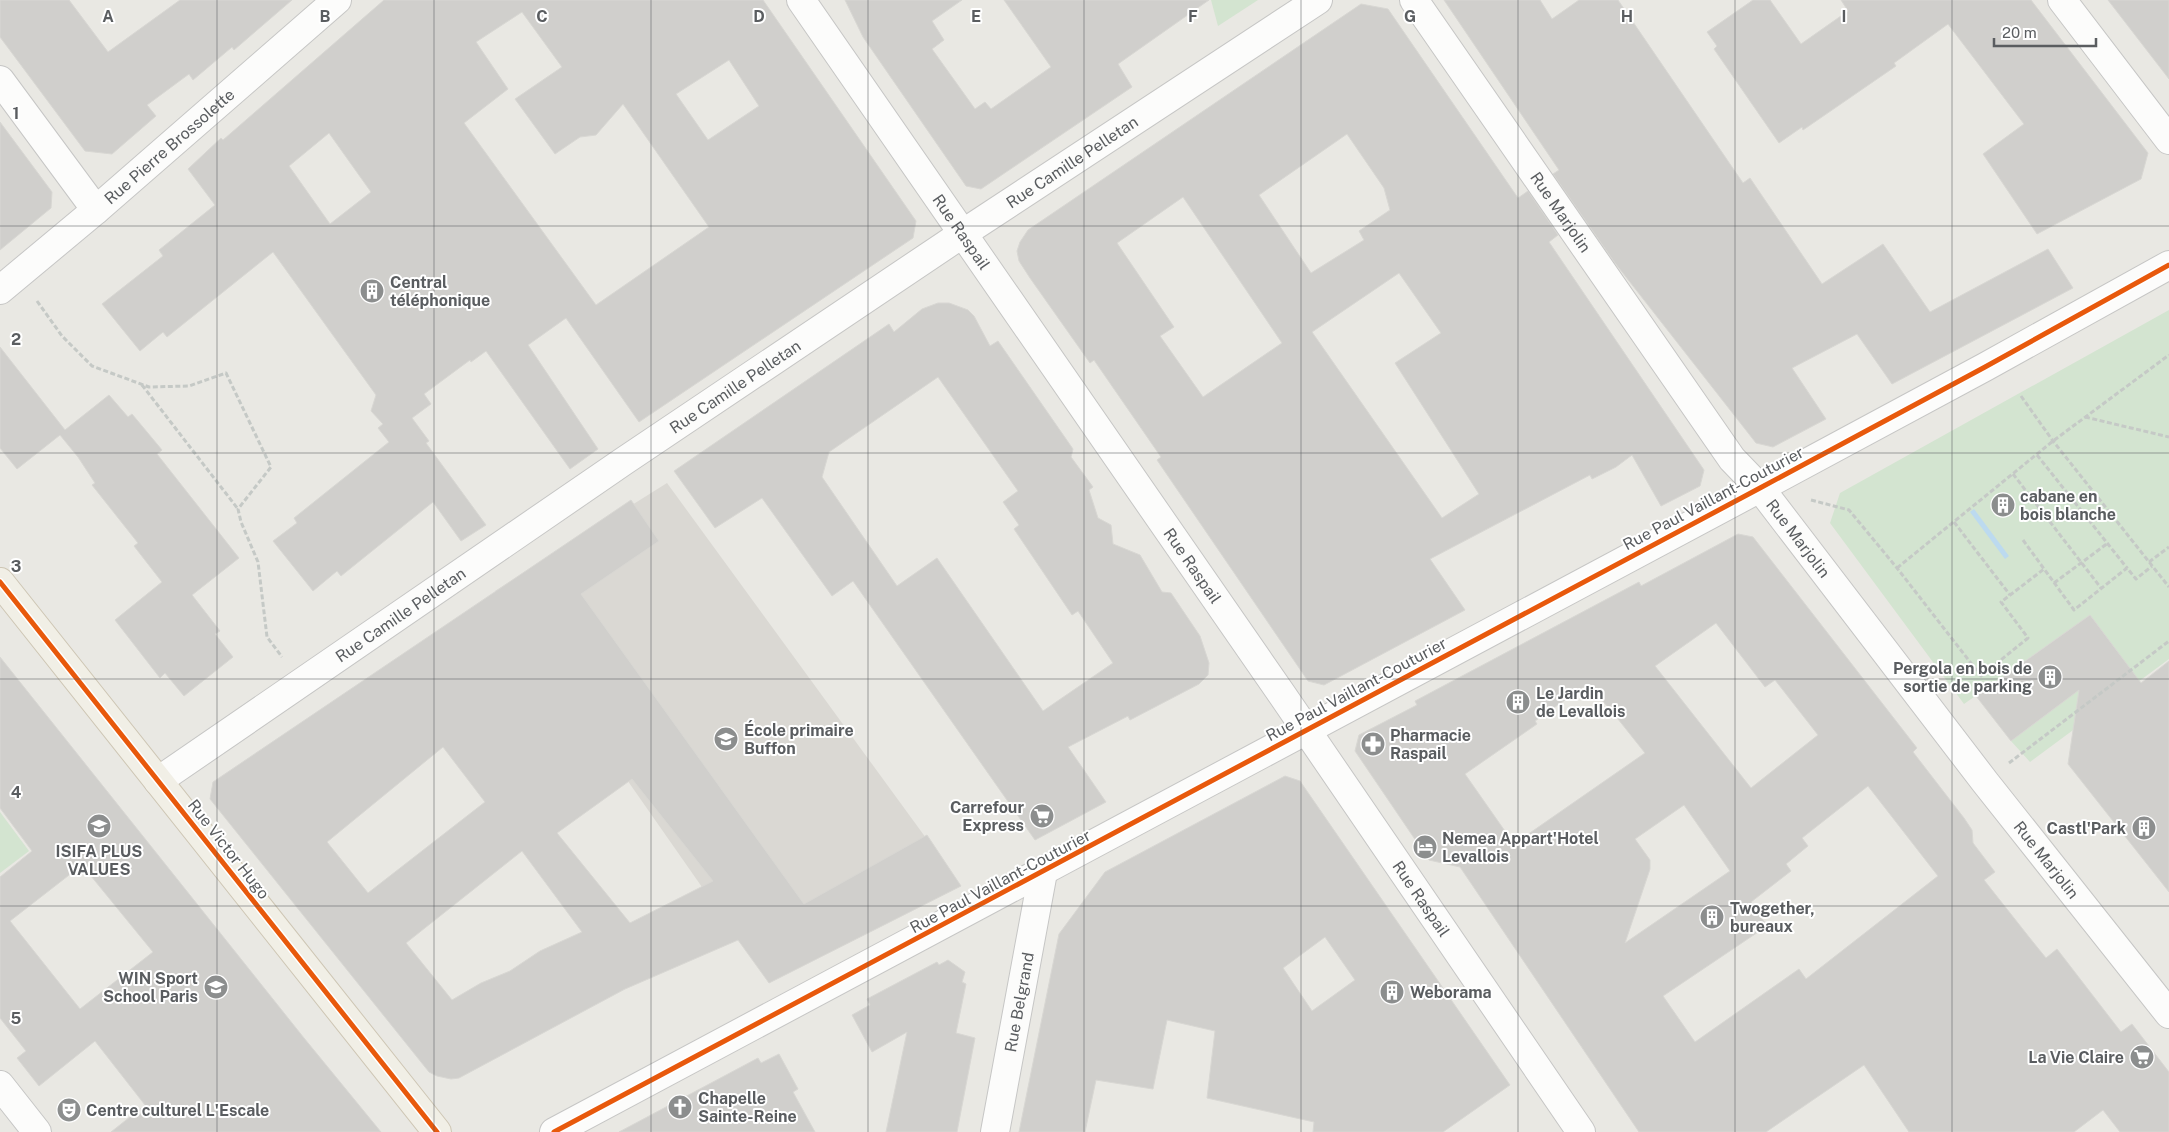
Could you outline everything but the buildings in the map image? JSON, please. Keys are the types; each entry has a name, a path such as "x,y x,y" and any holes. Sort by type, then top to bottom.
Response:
{"main road":[{"name":"Rue Victor Hugo","path":"0,582 437,1132"}],"street":[{"name":"Rue Pierre Brossolette","path":"9,283 96,210 337,0"},
{"name":"Rue Raspail","path":"800,0 1306,730 1581,1132"},
{"name":"Rue Camille Pelletan","path":"158,781 624,462 962,234 1318,0"},
{"name":"Rue Marjolin","path":"1414,0 1732,459 1760,488 1985,782 2169,1014"},
{"path":"2062,0 2169,140"},
{"path":"0,80 96,210"},
{"name":"Rue Paul Vaillant-Couturier","path":"554,1132 1760,488 1986,366 2169,264"},
{"name":"Rue Belgrand","path":"994,1132 1043,872"},
{"path":"0,1085 37,1132"}],"path":[{"path":"9,283 92,366 148,387 189,386 226,373 272,467 238,510"},
{"path":"1897,568 2053,441 2169,355"},
{"path":"141,384 238,510 241,522 258,562 267,637 303,683"},
{"path":"2021,396 2053,441 2169,587"},
{"path":"2085,417 2169,437"},
{"path":"2037,454 2136,579 2152,566"},
{"path":"2013,474 2101,588"},
{"path":"1835,506 1849,510 1981,676 2028,638 2001,602 2044,569"},
{"path":"1954,522 2010,595"},
{"path":"2023,540 2074,610 2127,568"},
{"path":"2054,583 2108,543"},
{"path":"2149,562 2169,547"},
{"path":"1985,782 2169,641"}],"shaded area":[{"name":"École primaire Buffon","path":"667,483 961,886 769,983 495,591"}],"green space":[{"path":"1211,0 1258,0 1218,26"},
{"path":"2169,310 2169,659 2030,762 2011,741 2121,657 2090,615 1964,704 1830,523 1840,493"},
{"path":"0,812 29,851 0,873"}],"water":[{"path":"1974,509 2009,556 2005,559 1970,512"}],"cycle path":[{"path":"554,1132 1760,488 2169,265"},
{"path":"0,582 437,1132"}],"place":[{"name":"Central téléphonique","path":"372,291"},
{"name":"cabane en bois blanche","path":"2003,505"},
{"name":"Pergola en bois de sortie de parking","path":"2050,677"},
{"name":"Le Jardin de Levallois","path":"1518,702"},
{"name":"École primaire Buffon","path":"726,739"},
{"name":"Pharmacie Raspail","path":"1373,744"},
{"name":"Carrefour Express","path":"1042,816"},
{"name":"ISIFA PLUS VALUES","path":"99,826"},
{"name":"Castl'Park","path":"2144,828"},
{"name":"Nemea Appart'Hotel Levallois","path":"1425,847"},
{"name":"Twogether, bureaux","path":"1712,917"},
{"name":"WIN Sport School Paris","path":"216,987"},
{"name":"Weborama","path":"1392,992"},
{"name":"La Vie Claire","path":"2142,1057"},
{"name":"Chapelle Sainte-Reine","path":"680,1107"},
{"name":"Centre culturel L'Escale","path":"69,1110"}]}
